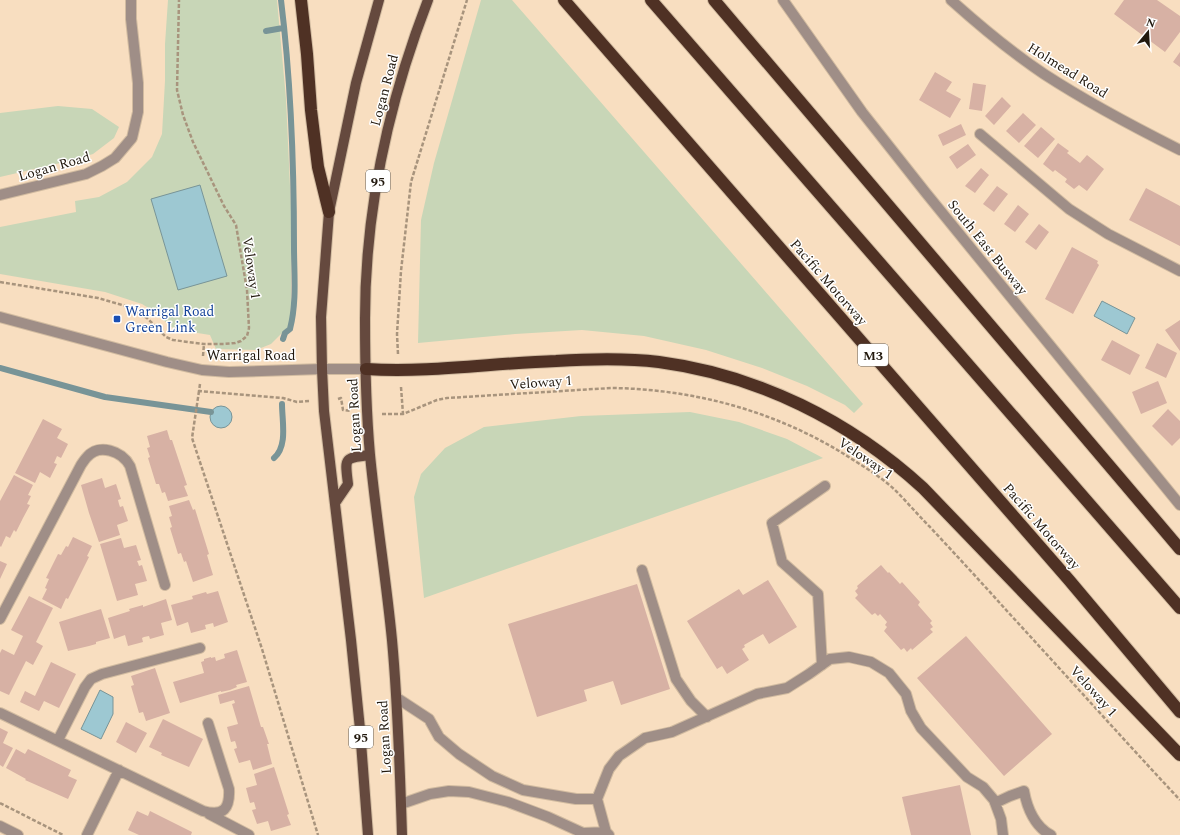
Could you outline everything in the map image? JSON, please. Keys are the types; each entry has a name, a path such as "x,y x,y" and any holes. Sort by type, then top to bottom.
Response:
{"highway":[{"path":"301,0 318,167 329,212"},
{"name":"Pacific Motorway","path":"564,0 1069,580 1180,712"},
{"path":"652,0 1180,608"},
{"path":"714,0 1180,549"},
{"path":"366,369 400,370 584,360 658,362 743,381 773,391 840,426 902,468 1180,755"}],"main road":[{"name":"Logan Road","path":"368,835 360,729 351,640 324,400 321,317 329,212 356,84 379,0"},
{"name":"Logan Road","path":"402,835 397,698 385,574 370,455 367,412 365,297 372,222 386,138 395,101 416,31 428,0"},
{"path":"335,503 348,484 346,466 348,460 352,457 370,455"}],"street":[{"name":"Logan Road","path":"0,195 86,174 115,158 132,138 138,112 138,83 131,19 131,0"},
{"name":"South East Busway","path":"783,0 862,112 1180,505"},
{"name":"Holmead Road","path":"951,0 1006,46 1043,74 1083,98 1180,150"},
{"path":"980,134 1069,209 1108,234 1180,271"},
{"name":"Warrigal Road","path":"0,317 185,367 202,370 229,372 366,369"},
{"path":"0,619 81,464 87,456 96,451 112,451 121,455 127,460 165,585"},
{"path":"822,665 818,594 782,562 772,523 824,486"},
{"path":"642,570 676,678 691,701 707,717"},
{"path":"58,740 81,694 92,679 102,674 200,648"},
{"path":"401,804 430,794 449,791 469,792 508,802 548,817 583,833 608,833 597,799 609,769 619,756 645,738 672,732 757,694 787,688 830,659 849,657 871,662 889,674 906,694 911,711 921,728 967,777 983,787 994,800 1001,819 1003,835"},
{"path":"397,698 429,719 439,737 459,754 492,776 523,790 576,799 597,799"},
{"path":"0,713 203,811 249,835"},
{"path":"203,811 212,814 222,812 226,808 229,800 229,789 208,722"},
{"path":"87,835 119,770"},
{"path":"995,803 1024,791 1026,804 1034,819 1046,833 1051,835"},
{"path":"0,826 18,835"}],"path":[{"name":"Veloway 1","path":"179,0 177,90 183,115 193,142 213,186 236,225 247,290 249,328 246,336 235,344 204,344"},
{"path":"403,414 397,334 401,271 411,182 467,0"},
{"path":"0,282 98,298 129,307 147,318 166,337 181,341 204,344 198,407 192,438 262,649 318,835"},
{"name":"Veloway 1","path":"199,391 283,398 298,402 341,398 343,410 392,415 403,414 437,400 447,398 599,388 631,388 678,393 741,407 773,418 798,429 859,463 894,490 970,569 1180,800"},
{"path":"0,802 63,835"}],"green space":[{"path":"168,0 277,0 286,99 291,208 291,306 289,326 271,344 256,350 216,349 210,335 171,327 155,312 142,304 105,292 0,274 0,227 76,212 75,201 99,197 127,182 152,157 162,134"},
{"path":"481,0 512,0 863,404 854,413 845,405 807,386 762,368 706,350 644,336 582,330 515,334 418,343 421,220 434,163"},
{"path":"58,106 92,109 119,127 114,138 93,154 0,177 0,113"},
{"path":"690,412 739,422 787,439 823,458 424,598 414,497 421,474 445,448 484,427 581,416"}],"water":[{"path":"200,185 227,276 178,290 151,199"},
{"path":"1102,301 1135,318 1127,334 1094,316"},
{"path":"221,406 229,409 232,417 229,425 221,428 213,425 210,417 213,409"},
{"path":"100,690 113,697 113,714 101,739 81,729"}],"building":[{"path":"1124,0 1157,0 1180,16 1180,32 1165,52 1114,14"},
{"path":"1180,52 1180,67 1173,62"},
{"path":"935,72 952,82 946,91 961,99 950,118 919,100"},
{"path":"973,83 986,85 982,111 969,109"},
{"path":"1002,97 1011,106 994,125 985,116"},
{"path":"1023,113 1036,125 1019,143 1006,131"},
{"path":"961,124 966,135 943,146 938,135"},
{"path":"1041,127 1055,139 1038,158 1024,146"},
{"path":"1058,143 1069,151 1067,153 1080,163 1087,155 1104,169 1087,191 1079,185 1074,189 1065,182 1067,179 1055,170 1053,172 1043,164"},
{"path":"968,144 976,155 957,169 949,157"},
{"path":"981,168 989,175 975,193 965,186"},
{"path":"997,186 1008,194 994,212 983,204"},
{"path":"1146,188 1180,206 1180,246 1129,220"},
{"path":"1018,205 1029,214 1015,232 1004,224"},
{"path":"1039,224 1049,232 1036,250 1025,242"},
{"path":"1072,247 1098,261 1097,263 1099,265 1073,314 1045,299"},
{"path":"1180,320 1180,351 1165,330"},
{"path":"1112,340 1140,355 1130,375 1101,360"},
{"path":"1157,343 1177,353 1166,378 1145,368"},
{"path":"1158,381 1167,403 1141,414 1132,392"},
{"path":"1168,409 1180,421 1180,438 1172,446 1152,426"},
{"path":"43,419 62,429 57,438 68,444 61,458 57,456 54,463 57,464 50,478 40,472 35,483 15,473"},
{"path":"167,430 170,440 172,440 187,485 184,486 188,496 168,501 165,492 162,493 159,484 156,484 148,458 150,457 147,448 150,447 147,436"},
{"path":"14,475 33,485 28,495 31,496 27,504 30,505 16,532 14,530 10,538 6,536 1,547 0,501"},
{"path":"102,478 105,488 116,484 121,499 118,500 119,504 120,507 123,506 128,521 117,525 120,535 99,542 81,485"},
{"path":"189,500 193,510 195,509 209,554 207,555 213,575 193,582 186,561 184,562 181,553 178,554 170,528 172,527 169,517 172,516 169,506"},
{"path":"73,537 92,546 87,556 89,557 68,599 66,598 61,609 42,599 47,589 45,588 49,579 46,578 58,554 61,555 66,546 68,547"},
{"path":"121,538 124,548 136,545 141,560 137,561 139,566 142,565 147,581 135,584 138,595 117,601 100,544"},
{"path":"0,561 7,564 0,579"},
{"path":"881,565 900,584 902,582 920,602 918,605 932,621 930,623 933,627 930,629 933,632 912,650 911,648 907,652 904,648 901,650 884,631 887,627 885,625 887,622 880,614 878,616 875,613 872,615 855,598 858,595 855,591 858,588 857,586"},
{"path":"768,580 797,627 769,644 763,634 744,645 745,647 742,649 749,660 727,674 722,666 717,669 687,621 739,589 743,595"},
{"path":"637,584 670,689 621,705 613,681 584,690 587,701 537,717 508,624"},
{"path":"218,591 228,622 214,627 213,623 205,625 206,629 191,633 188,622 177,626 171,605 193,599 192,596 206,592 207,594"},
{"path":"29,596 53,608 36,642 43,646 33,665 26,661 9,695 0,691 0,653 2,649 14,655 23,636 11,630"},
{"path":"166,599 172,620 161,623 164,635 150,639 149,636 144,637 142,638 143,642 128,646 125,635 114,639 108,618 130,611 129,609 143,605 143,607"},
{"path":"101,609 110,638 96,642 96,644 68,651 59,622"},
{"path":"966,636 1052,734 1004,776 917,678"},
{"path":"237,650 247,682 236,685 237,687 230,690 221,691 180,703 173,682 204,673 201,662 204,661 204,659 215,657 216,661 225,658 224,654"},
{"path":"51,662 76,674 59,708 44,701 39,711 20,702 25,691 35,696"},
{"path":"155,668 170,713 146,721 143,712 139,713 131,686 134,685 131,676"},
{"path":"249,686 261,727 263,727 269,744 267,744 272,764 253,770 250,760 239,763 234,749 237,748 235,741 231,742 227,727 238,724 232,704 235,703 234,700 220,704 218,695"},
{"path":"163,719 203,739 189,767 161,755 162,753 149,747"},
{"path":"126,722 147,733 136,753 116,742"},
{"path":"0,728 8,732 3,743 13,748 3,767 0,765"},
{"path":"16,749 25,754 28,749 71,770 68,776 77,780 68,799 25,780 26,779 6,768"},
{"path":"274,767 291,825 271,831 268,821 257,824 252,810 256,809 254,802 250,803 246,788 257,785 254,774"},
{"path":"960,785 971,835 911,835 902,797"},
{"path":"137,811 148,816 150,811 192,832 191,835 139,835 128,830"}],"waterway":[{"path":"281,0 291,123 295,278 294,309 290,329 285,333 283,339"},
{"path":"266,31 283,28"},
{"path":"0,368 105,397 211,412"},
{"path":"274,458 278,453 283,440 282,404"}],"place":[{"name":"Warrigal Road Green Link","path":"117,319"}]}
